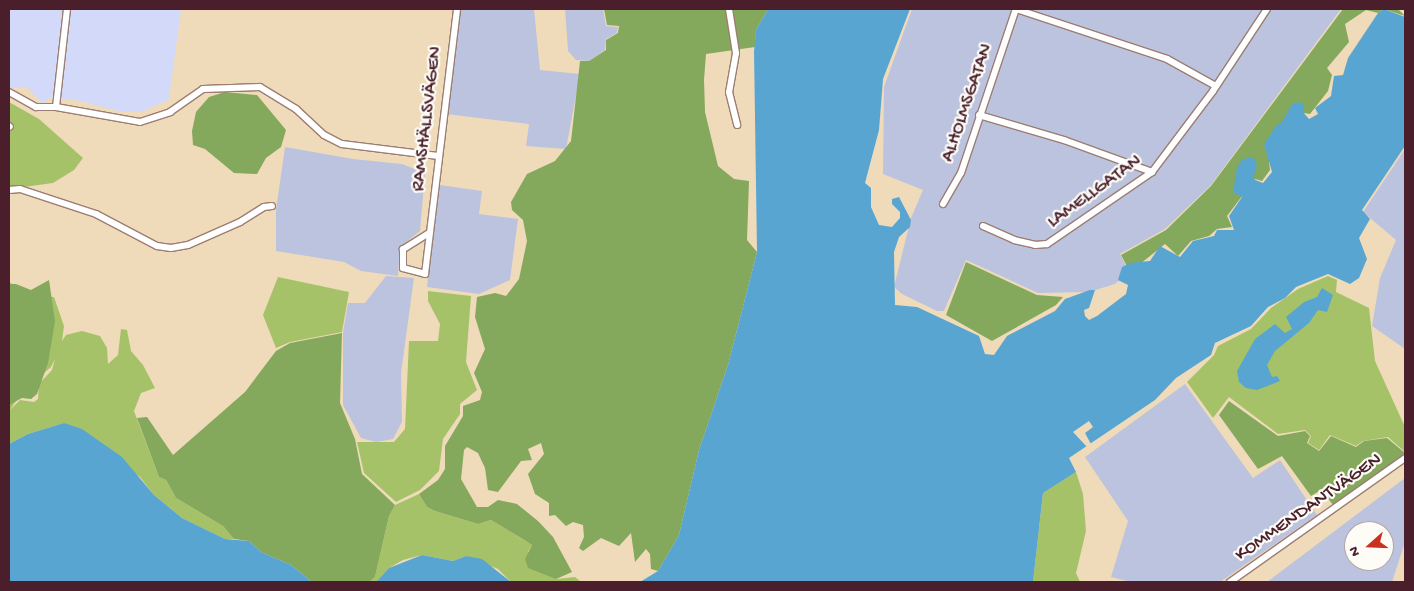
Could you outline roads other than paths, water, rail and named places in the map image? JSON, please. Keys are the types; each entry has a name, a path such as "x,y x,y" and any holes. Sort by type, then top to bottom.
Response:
{"street":[{"path":"56,107 67,9"},
{"name":"RAMSHÄLLSVÄGEN","path":"429,233 403,249 403,268 425,274 457,9"},
{"path":"729,9 736,54 730,92 737,125"},
{"path":"1016,9 1175,62 1216,86"},
{"name":"ALHOLMSGATAN","path":"943,204 961,173 1016,9"},
{"name":"LAMELLGATAN","path":"983,226 1014,240 1035,246 1047,244 1152,172 1216,86 1267,9"},
{"path":"9,92 36,107 56,107 140,122 170,112 203,89 260,87 296,109 324,135 342,144 438,156"},
{"path":"979,115 1064,140 1152,172"},
{"path":"9,190 20,189 96,214 157,246 171,248 195,242 240,222 264,207 272,206"},
{"name":"KOMMENDANTVÄGEN","path":"1230,582 1405,458"}],"water":[{"path":"768,9 910,9 883,79 879,130 865,183 871,188 871,207 879,225 892,227 900,218 900,212 892,204 892,199 899,197 911,220 910,227 899,237 894,252 895,305 917,307 979,336 985,354 994,355 1007,336 1055,311 1065,299 1090,290 1095,290 1089,308 1084,310 1085,316 1089,320 1097,316 1126,294 1128,285 1118,280 1122,267 1130,263 1150,261 1160,246 1180,257 1193,241 1214,236 1217,230 1234,230 1229,216 1242,197 1233,192 1237,167 1243,159 1253,157 1257,165 1253,179 1263,183 1272,172 1264,144 1276,126 1282,122 1292,104 1299,102 1304,105 1303,112 1309,119 1318,114 1315,108 1331,96 1334,76 1343,75 1348,58 1378,13 1384,9 1405,17 1405,146 1362,210 1370,219 1359,238 1367,259 1359,278 1350,284 1328,274 1296,287 1285,298 1268,307 1251,326 1215,343 1211,355 1176,378 1155,400 1069,458 1076,472 1043,493 1033,582 640,582 658,571 679,535 699,450 728,365 757,252 754,51 756,30"},
{"path":"1322,288 1333,295 1327,312 1318,310 1309,323 1275,351 1267,365 1272,377 1277,376 1280,381 1257,390 1246,388 1239,382 1237,371 1255,339 1275,324 1285,333 1292,329 1286,317 1304,302 1317,297"},
{"path":"64,423 82,429 122,457 154,495 182,518 225,539 249,541 261,552 291,565 312,582 9,582 9,444 28,434"},
{"path":"422,555 453,561 466,556 482,559 511,582 376,582 389,568"}]}
